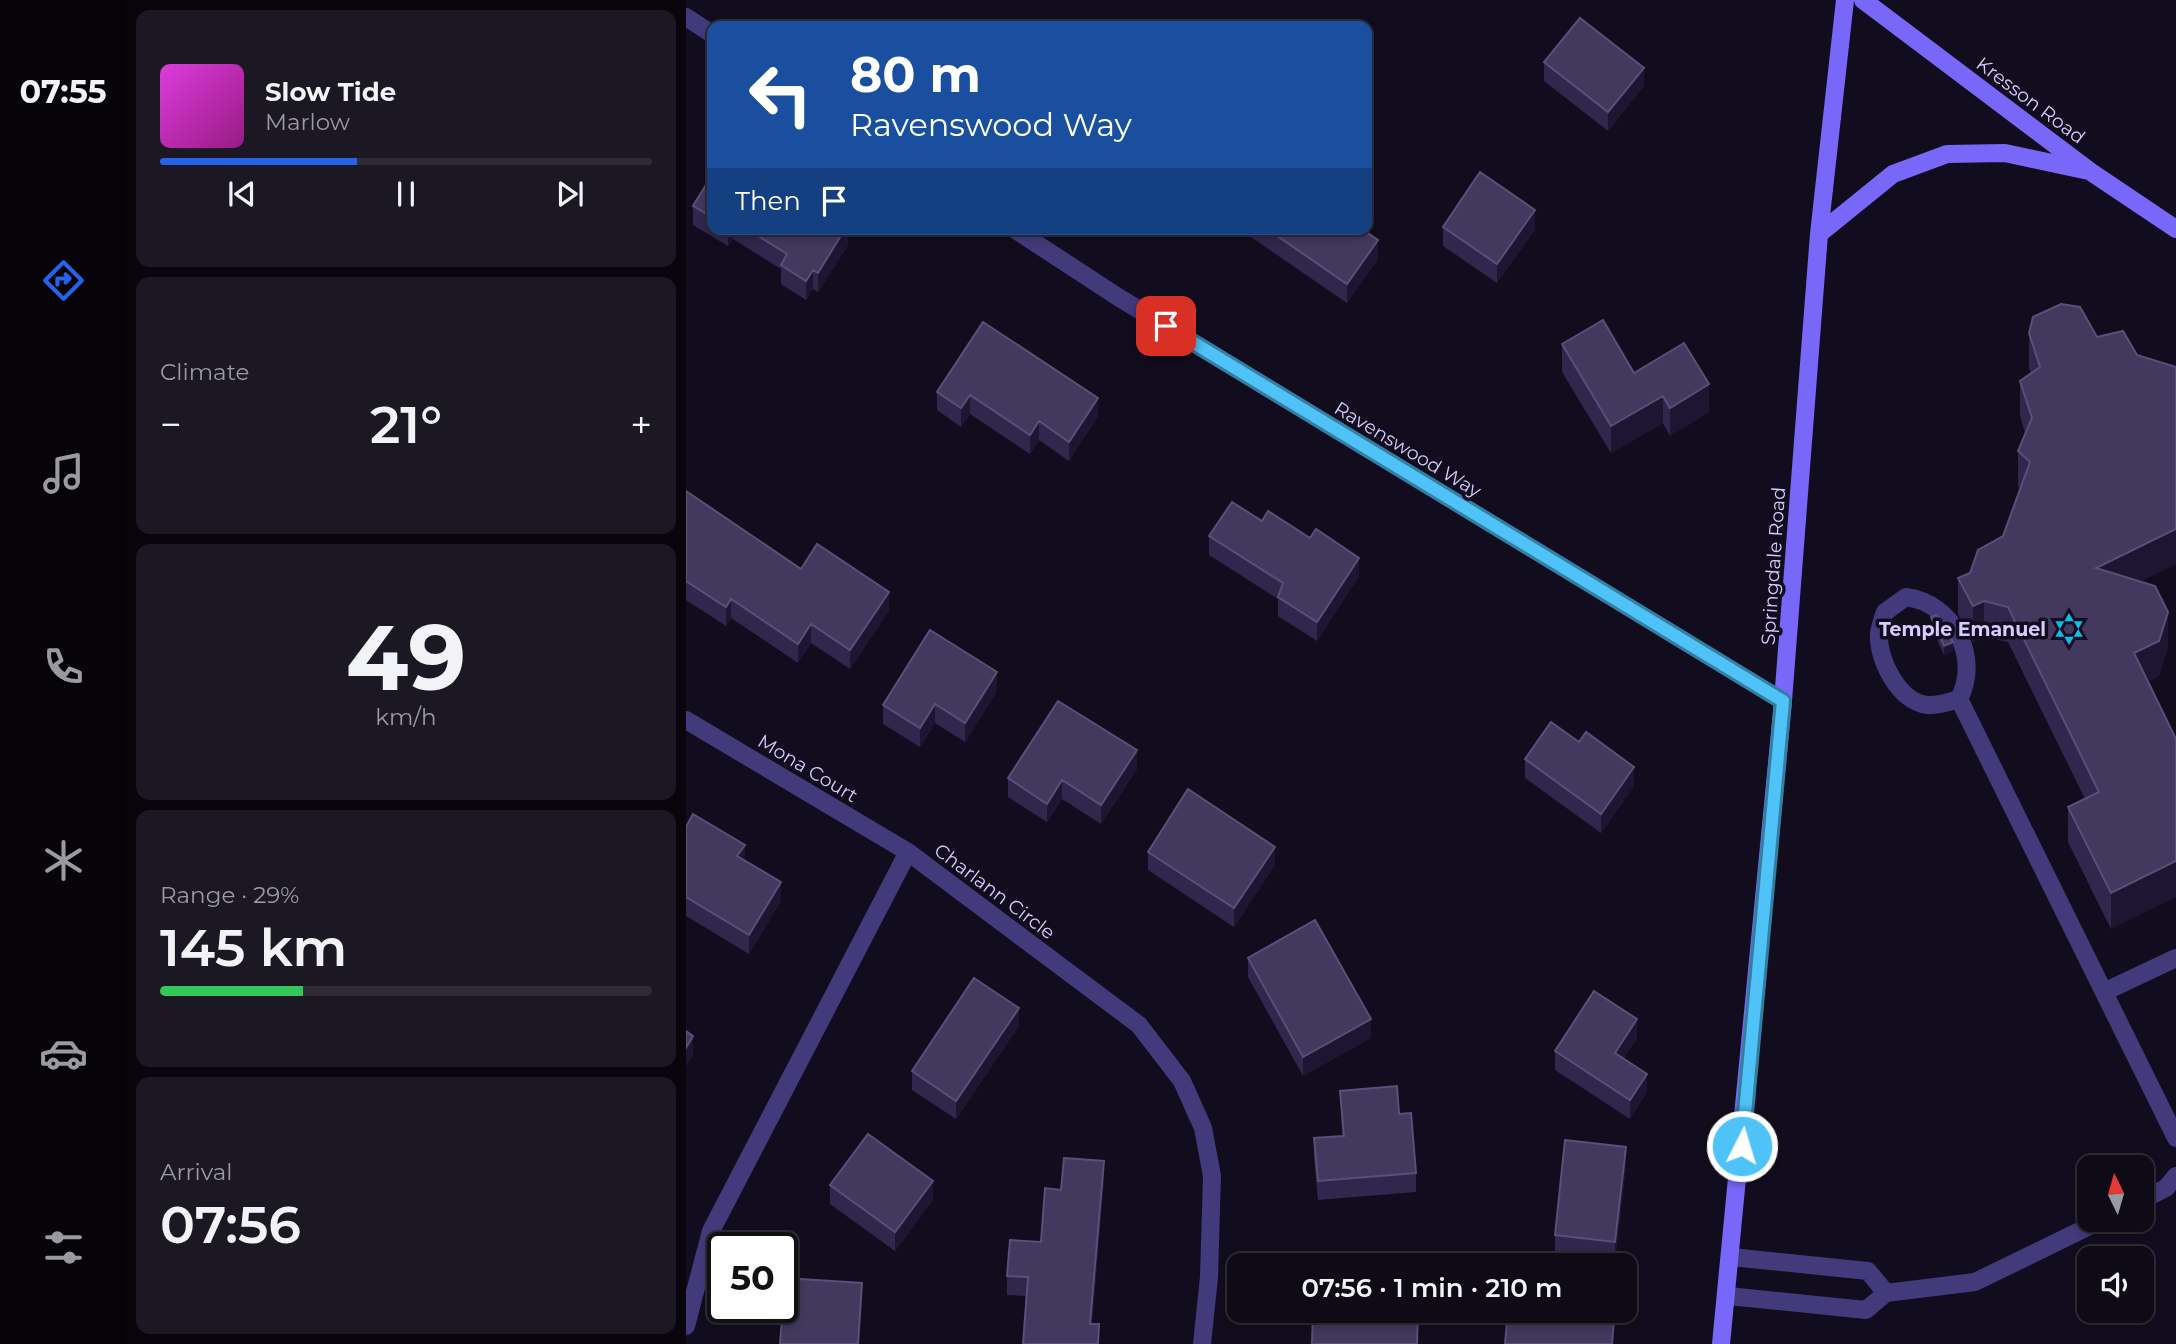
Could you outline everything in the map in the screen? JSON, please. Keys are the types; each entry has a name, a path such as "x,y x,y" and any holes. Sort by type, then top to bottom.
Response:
{"main road":[{"name":"Springdale Road","path":"1721,1344 1728,1296 1783,701 1819,234 1844,0"},
{"name":"Kresson Road","path":"1863,0 2091,172 2176,229"},
{"path":"1819,234 1893,174 1947,154 2005,153 2091,172"}],"street":[{"path":"686,17 707,31"},
{"name":"Ravenswood Way","path":"1023,235 1130,304 1783,701"},
{"path":"1906,597 1924,599 1936,607 1952,622 1963,642 1967,684 1959,699 1925,705 1908,696 1891,678 1882,655 1879,634 1885,612 1906,597"},
{"path":"1959,699 2176,1138"},
{"name":"Mona Court","path":"686,720 908,852"},
{"name":"Charlann Circle","path":"686,1326 711,1231 908,852 1139,1025 1182,1081 1203,1128 1212,1176 1209,1277 1202,1344"},
{"path":"2104,992 2176,958"},
{"path":"2154,1194 2166,1188 2176,1175"},
{"path":"1728,1296 1866,1310 1886,1293 1975,1282 2077,1232"},
{"path":"1731,1257 1868,1271 1886,1293"}],"building":[{"path":"1580,18 1644,68 1608,112 1544,62"},
{"path":"1480,172 1535,210 1497,264 1443,227"},
{"path":"707,183 707,214 693,206"},
{"path":"757,235 841,235 818,273 813,270 806,281 781,265 787,254"},
{"path":"1276,235 1371,235 1378,240 1347,284"},
{"name":"Temple Emanuel","path":"2061,304 2080,307 2097,337 2123,331 2137,355 2176,367 2176,529 2096,568 2155,586 2168,612 2159,641 2134,653 2176,739 2176,861 2111,893 2068,807 2099,792 2008,607 1984,601 1973,606 1958,578 1970,573 1978,550 2003,536 2030,462 2018,451 2032,418 2020,381 2040,367 2029,333 2033,317"},
{"path":"1603,320 1634,373 1684,343 1709,384 1670,408 1663,396 1611,426 1562,344"},
{"path":"983,322 1098,398 1069,442 1039,421 1030,435 970,395 961,408 937,392"},
{"path":"686,491 801,569 817,544 889,592 850,650 811,624 798,644 731,599 726,607 686,581"},
{"path":"1232,502 1262,521 1268,511 1310,538 1316,529 1359,558 1317,622 1278,597 1283,583 1209,536"},
{"path":"1936,615 1953,642 1944,646 1931,617"},
{"path":"930,630 997,672 965,723 935,704 920,728 883,705"},
{"path":"1058,701 1137,750 1101,805 1062,780 1047,804 1008,778"},
{"path":"1551,722 1579,742 1586,732 1634,767 1601,814 1525,759"},
{"path":"1188,789 1275,847 1234,908 1148,852"},
{"path":"693,814 745,845 737,856 781,882 749,935 686,897 686,827"},
{"path":"1315,920 1371,1019 1303,1057 1248,958"},
{"path":"974,978 1019,1008 956,1101 912,1071"},
{"path":"1594,991 1637,1019 1615,1053 1647,1074 1630,1100 1555,1051"},
{"path":"686,1031 693,1036 686,1048"},
{"path":"1397,1086 1399,1114 1411,1113 1416,1173 1318,1181 1314,1138 1344,1136 1340,1091"},
{"path":"868,1134 933,1181 895,1232 830,1185"},
{"path":"1565,1140 1626,1147 1615,1242 1555,1235"},
{"path":"1064,1158 1104,1161 1090,1324 1099,1324 1098,1344 1023,1344 1028,1277 1007,1276 1010,1240 1041,1242 1045,1188 1061,1190"},
{"path":"798,1279 862,1283 858,1344 780,1344 782,1323 798,1323"},
{"path":"1313,1323 1418,1323 1417,1344 1312,1344"},
{"path":"1507,1323 1614,1323 1612,1344 1505,1344"}],"place":[{"name":"Temple Emanuel","path":"2069,629"}],"route":[{"path":"1166,326 1783,701 1742,1146"}]}
